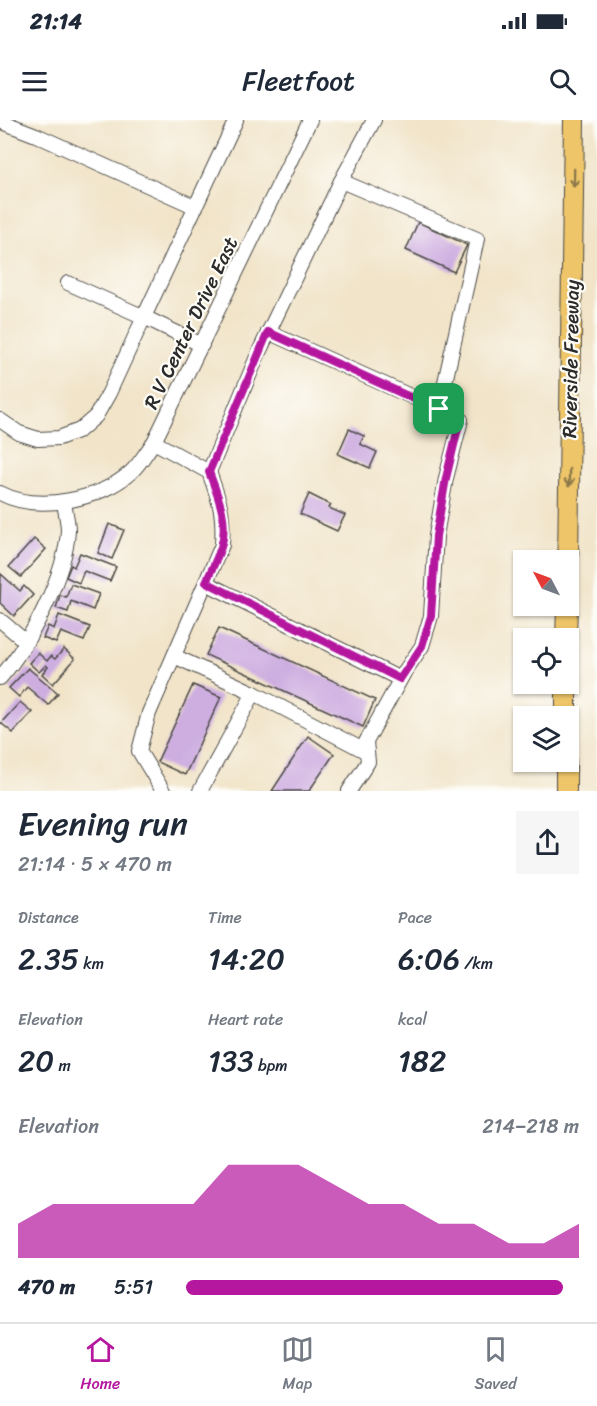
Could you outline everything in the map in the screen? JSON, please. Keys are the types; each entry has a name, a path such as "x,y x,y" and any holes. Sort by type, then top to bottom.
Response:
{"highway":[{"name":"Riverside Freeway","path":"568,550 574,120"},
{"path":"566,772 566,791"}],"street":[{"path":"0,420 19,433 38,439 59,438 80,430 96,416 109,393 236,120"},
{"name":"R V Center Drive East","path":"0,493 36,502 64,502 102,490 131,471 154,442 310,120"},
{"path":"209,472 268,332 341,181 374,120"},
{"path":"0,121 196,207"},
{"path":"341,181 477,239 439,409"},
{"path":"68,283 202,345"},
{"path":"268,332 460,420 446,478 436,536 431,616 422,646 400,679 366,742 368,762 349,791"},
{"path":"154,442 209,472 224,519 222,545 149,713 139,752 163,791"},
{"path":"0,678 16,660 40,618 61,565 68,530 64,502"},
{"path":"206,582 400,679"},
{"path":"0,620 26,642"},
{"path":"174,656 254,693 367,752"},
{"path":"200,791 254,693"}],"building":[{"path":"418,222 467,245 454,272 406,250"},
{"path":"349,429 364,436 360,444 377,452 370,468 338,454"},
{"path":"309,494 331,505 329,508 345,515 337,531 300,514"},
{"path":"109,524 124,530 112,559 98,553"},
{"path":"34,539 46,549 21,577 9,567"},
{"path":"80,553 116,567 110,581 84,571 79,583 66,577 71,565 74,567"},
{"path":"1,574 20,591 24,586 33,595 14,616 0,603"},
{"path":"71,584 99,594 93,610 71,601 68,612 56,608 60,595 66,597"},
{"path":"59,615 90,627 84,641 61,632 56,643 43,638 48,626 54,629"},
{"path":"219,628 375,700 363,727 206,655"},
{"path":"64,649 75,659 53,684 42,674 48,667 46,665 39,672 29,663 38,653 47,661 51,656 55,659"},
{"path":"28,668 58,693 48,705 27,687 19,697 9,688"},
{"path":"193,685 221,697 185,775 157,762"},
{"path":"20,702 32,712 13,733 1,723"},
{"path":"308,736 334,754 309,791 272,791"}],"route":[{"path":"268,332 439,409 460,420 446,478 436,536 431,616 422,646 400,679 206,582 222,545 224,519 209,472 268,332"}]}
